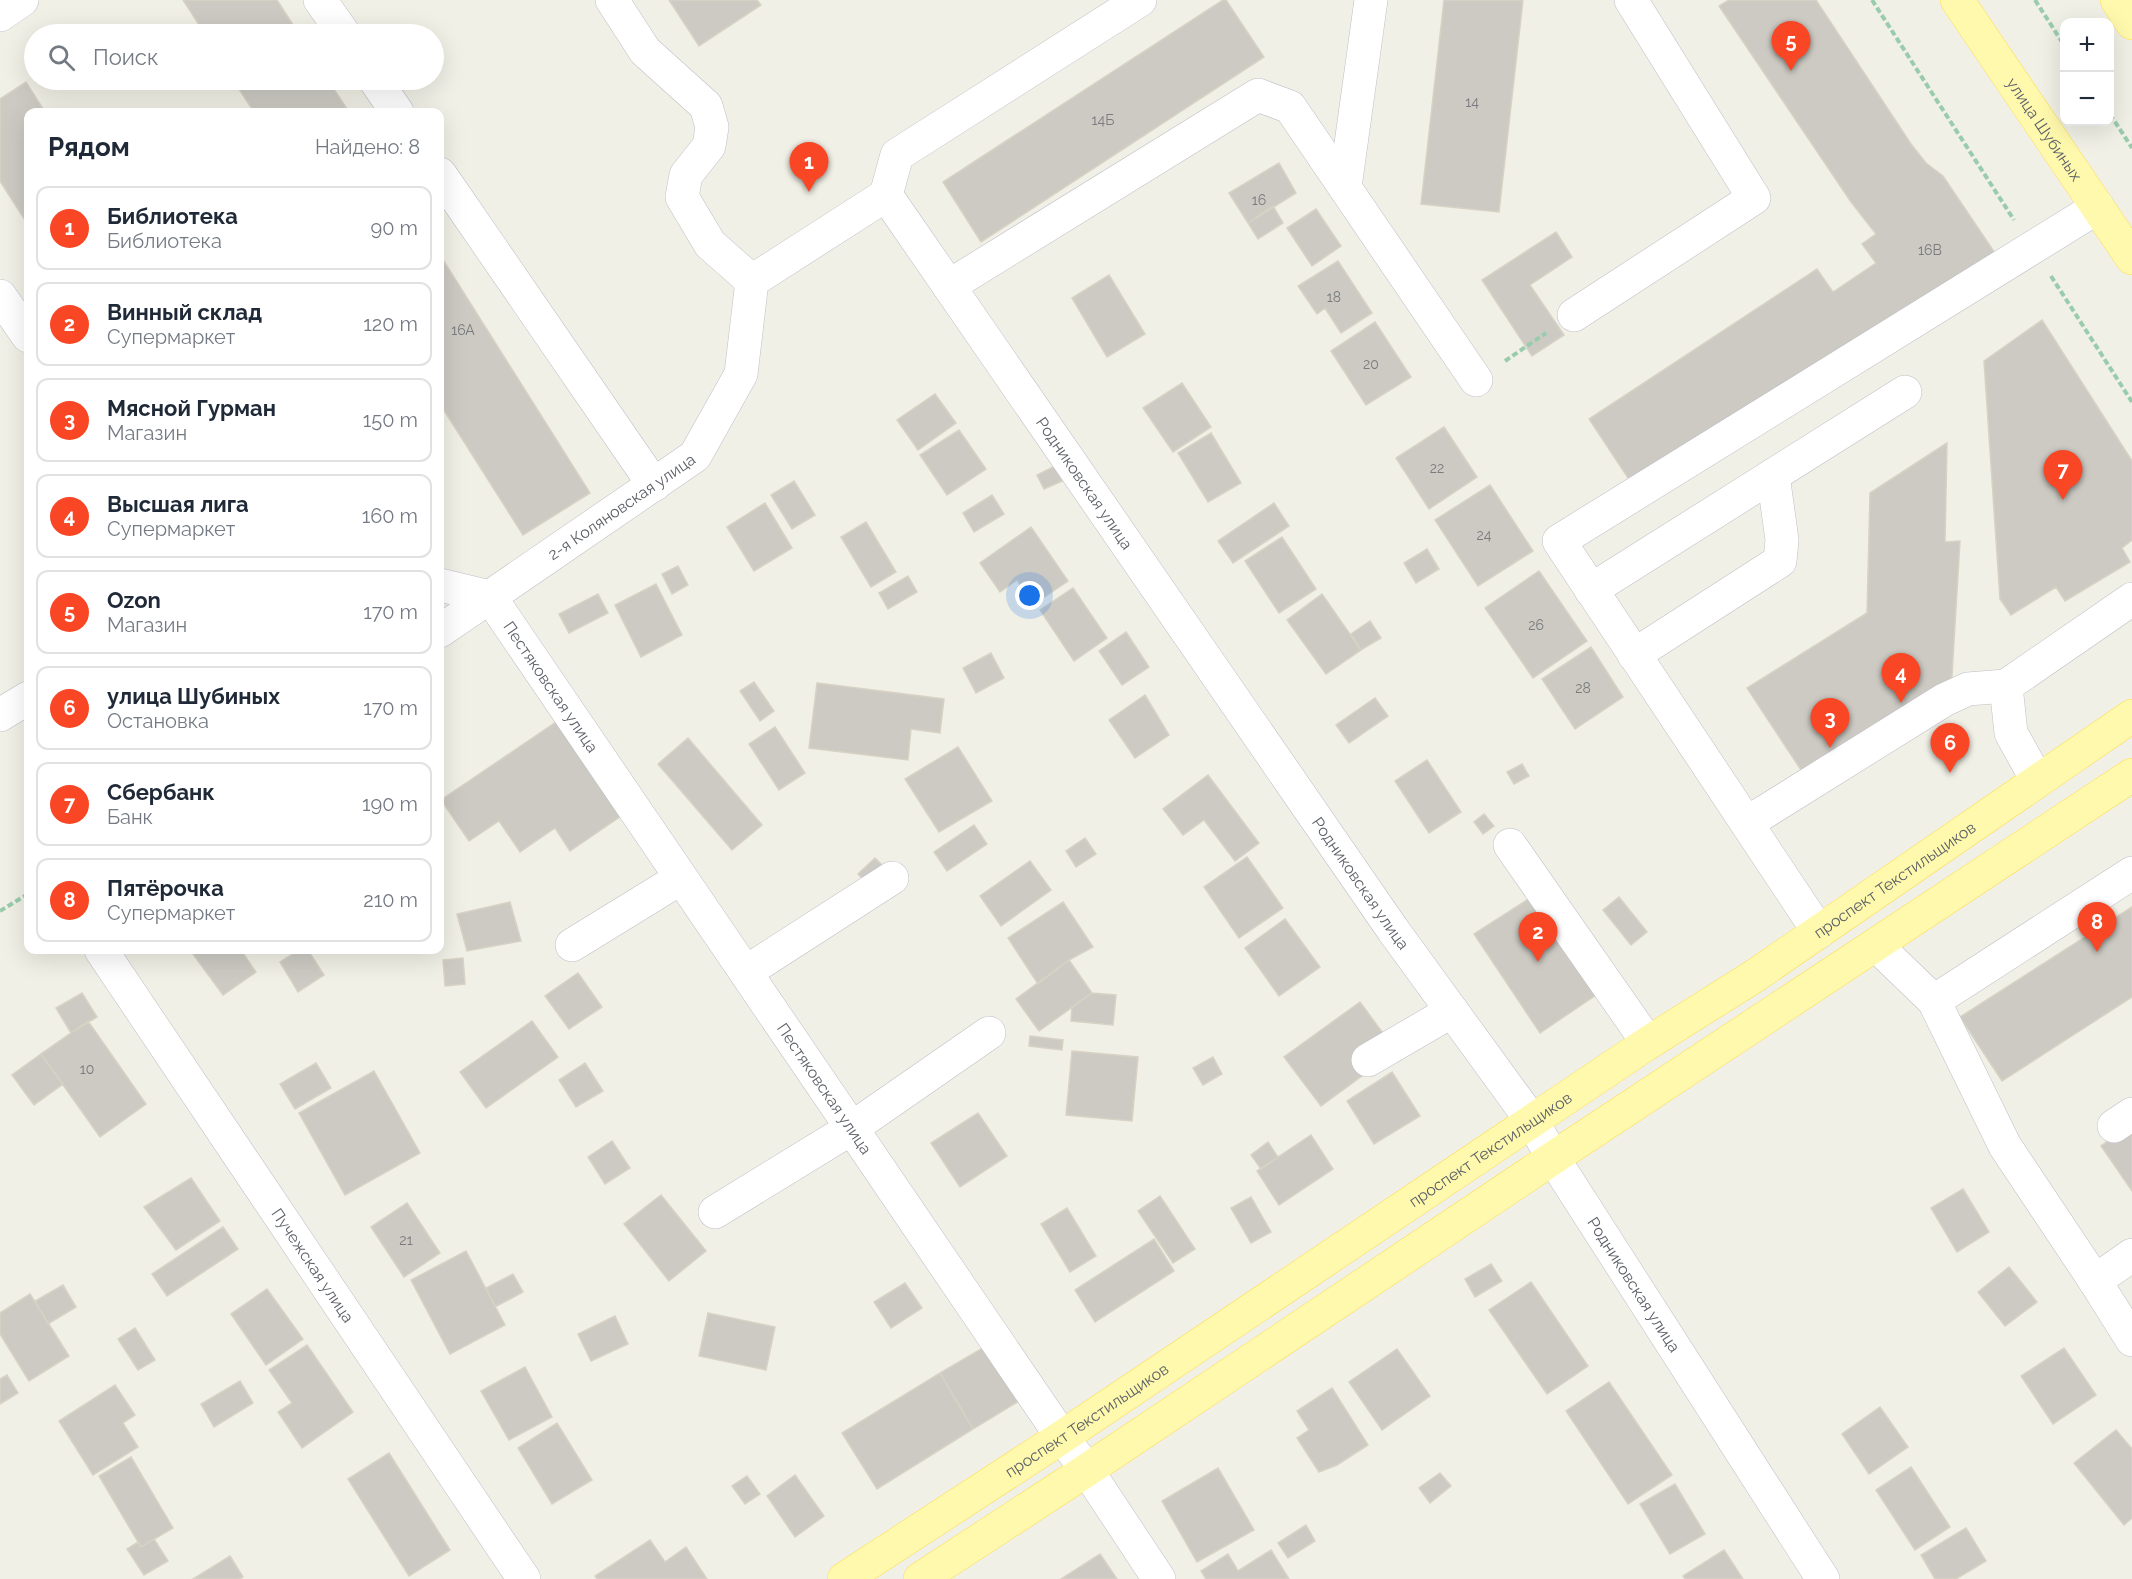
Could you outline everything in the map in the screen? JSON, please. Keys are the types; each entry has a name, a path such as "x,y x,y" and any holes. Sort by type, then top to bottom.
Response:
{"main road":[{"name":"улица Шубиных","path":"1957,0 2132,258"},
{"path":"2117,0 2132,23"},
{"name":"проспект Текстильщиков","path":"844,1579 1062,1437 1648,1043 1753,977 2132,716"},
{"path":"920,1579 2132,774"}],"street":[{"path":"0,15 22,0"},
{"path":"320,0 337,24"},
{"path":"612,0 645,51 706,106 712,127 709,146 686,175 682,197 710,244 752,281 886,195 897,155 1140,0"},
{"path":"1345,187 1371,0"},
{"path":"1574,315 1754,198 1631,0"},
{"path":"382,90 394,108"},
{"path":"949,286 1258,95 1290,107 1476,380"},
{"path":"444,180 654,485"},
{"name":"Родниковская улица","path":"886,195 1393,930 1532,1121 1553,1158 1823,1579"},
{"path":"1819,932 1559,541 2098,207"},
{"name":"2-я Коляновская улица","path":"444,628 695,456 741,374 752,281"},
{"path":"0,296 24,330"},
{"path":"1591,590 1905,392"},
{"path":"1634,654 1780,561 1782,540 1773,475"},
{"path":"444,586 490,597"},
{"name":"Пестяковская улица","path":"490,597 1062,1437 1087,1470 1159,1579"},
{"path":"1747,823 1944,700 1968,689 2006,686 2132,599"},
{"path":"2006,686 2011,733 2037,780"},
{"path":"0,716 24,701"},
{"path":"1510,845 1648,1043"},
{"path":"1934,1001 2132,873"},
{"path":"572,945 681,878"},
{"path":"746,972 892,878"},
{"path":"1876,945 1934,1001 2005,1146 2132,1340"},
{"name":"Пучежская улица","path":"104,954 524,1579"},
{"path":"1368,1060 1452,1011"},
{"path":"715,1212 852,1128 989,1033"},
{"path":"2095,1281 2132,1255"}],"path":[{"path":"1872,0 2132,402"},
{"path":"2035,0 2060,39"},
{"path":"2114,121 2132,148"},
{"path":"1476,380 1574,315"},
{"path":"0,911 24,896"}],"building":[{"path":"183,0 277,0 293,24 199,24"},
{"path":"669,0 757,0 761,5 699,46"},
{"path":"1226,0 1264,57 981,242 943,182"},
{"path":"1444,0 1523,0 1499,212 1421,204"},
{"path":"1729,0 1816,0 1911,144 1926,163 1943,176 1997,256 1638,493 1589,419 1817,269 1833,292 1876,263 1862,244 1876,234 1851,202 1719,6"},
{"path":"24,83 24,90 31,90 42,108 24,108 24,219 0,181 0,99"},
{"path":"240,90 335,90 346,108 251,108"},
{"path":"1279,163 1296,193 1248,223 1229,193"},
{"path":"1273,206 1283,223 1258,239 1248,223"},
{"path":"1316,209 1341,246 1312,266 1287,228"},
{"path":"1556,232 1572,257 1530,285 1564,335 1532,356 1482,280"},
{"path":"444,261 590,493 523,535 444,410"},
{"path":"1338,261 1372,313 1341,333 1325,308 1317,314 1298,286"},
{"path":"1109,275 1145,334 1107,357 1072,298"},
{"path":"2042,320 2132,461 2132,540 2122,548 2130,562 2065,601 2056,587 2011,615 2000,599 1984,361"},
{"path":"1375,322 1411,377 1366,405 1331,351"},
{"path":"1182,383 1211,427 1173,452 1143,408"},
{"path":"935,394 956,423 918,450 897,420"},
{"path":"1444,427 1477,477 1429,509 1396,458"},
{"path":"959,430 986,469 947,495 920,455"},
{"path":"1211,433 1241,483 1208,502 1178,453"},
{"path":"1947,443 1945,542 1960,541 1951,692 1805,776 1747,688 1867,613 1870,493"},
{"path":"1055,466 1062,481 1044,489 1037,475"},
{"path":"794,481 815,515 792,529 771,495"},
{"path":"1490,485 1533,551 1478,586 1435,520"},
{"path":"992,495 1004,514 974,532 963,513"},
{"path":"765,503 792,548 754,571 727,527"},
{"path":"1274,503 1289,526 1233,563 1218,541"},
{"path":"866,522 896,572 871,587 841,537"},
{"path":"1031,527 1068,581 1034,604 1017,580 1000,592 980,563"},
{"path":"1282,537 1316,589 1279,613 1245,561"},
{"path":"1427,549 1439,569 1416,583 1404,563"},
{"path":"678,566 688,585 672,594 662,574"},
{"path":"1539,571 1587,641 1533,678 1485,608"},
{"path":"908,576 917,592 888,609 879,593"},
{"path":"656,584 682,635 641,657 615,605"},
{"path":"1073,588 1107,638 1074,661 1040,610"},
{"path":"598,594 608,613 569,633 559,614"},
{"path":"1322,594 1361,650 1326,674 1287,620"},
{"path":"1370,621 1381,638 1361,650 1351,634"},
{"path":"1126,632 1149,667 1122,685 1099,651"},
{"path":"1591,647 1623,697 1575,729 1542,679"},
{"path":"991,653 1004,678 976,693 963,668"},
{"path":"754,682 774,711 760,721 740,691"},
{"path":"817,683 944,699 940,733 911,729 908,760 809,748"},
{"path":"1145,695 1169,735 1135,758 1109,720"},
{"path":"1375,698 1388,716 1349,743 1336,725"},
{"path":"559,720 624,814 570,851 555,828 520,852 499,821 469,841 444,804 444,798"},
{"path":"775,727 805,773 779,790 749,744"},
{"path":"688,738 762,825 732,850 658,764"},
{"path":"958,747 992,801 939,832 905,779"},
{"path":"1427,760 1461,812 1429,833 1395,781"},
{"path":"1522,764 1529,776 1514,784 1507,772"},
{"path":"1208,775 1259,843 1235,861 1204,820 1183,835 1163,809"},
{"path":"1484,814 1494,826 1483,834 1474,822"},
{"path":"974,825 987,844 947,871 934,852"},
{"path":"1085,838 1096,854 1076,867 1066,851"},
{"path":"1247,857 1283,908 1239,938 1204,887"},
{"path":"875,858 886,869 869,885 858,874"},
{"path":"1030,861 1051,890 1001,926 980,896"},
{"path":"1538,893 1602,991 1540,1033 1474,934"},
{"path":"1619,897 1647,932 1631,945 1603,910"},
{"path":"510,902 521,941 467,951 457,914"},
{"path":"1063,902 1093,947 1069,960 1038,984 1008,938"},
{"path":"2132,907 2132,997 2002,1081 1960,1017"},
{"path":"1285,919 1320,967 1279,996 1245,948"},
{"path":"193,954 244,954 256,972 223,995"},
{"path":"293,954 311,954 324,975 298,992 280,962"},
{"path":"463,958 465,984 445,986 443,960"},
{"path":"1069,960 1092,993 1039,1031 1016,999"},
{"path":"578,973 602,1007 569,1029 545,996"},
{"path":"82,993 97,1017 71,1033 56,1008"},
{"path":"1092,993 1116,995 1113,1025 1071,1021 1072,1007"},
{"path":"1360,1002 1396,1051 1321,1106 1284,1057"},
{"path":"88,1021 146,1104 100,1137 41,1054"},
{"path":"532,1021 558,1057 486,1108 460,1072"},
{"path":"1030,1036 1063,1040 1062,1050 1029,1046"},
{"path":"1072,1051 1138,1057 1132,1121 1066,1115"},
{"path":"41,1054 63,1084 34,1105 12,1075"},
{"path":"1213,1057 1222,1074 1203,1085 1193,1068"},
{"path":"316,1063 331,1088 295,1109 280,1084"},
{"path":"585,1063 603,1091 576,1107 559,1080"},
{"path":"374,1071 420,1153 345,1195 299,1113"},
{"path":"1392,1072 1420,1116 1374,1144 1347,1101"},
{"path":"978,1113 1007,1156 960,1187 931,1143"},
{"path":"2132,1124 2132,1191 2101,1146"},
{"path":"1311,1135 1333,1169 1279,1205 1257,1171"},
{"path":"612,1141 630,1168 605,1184 588,1157"},
{"path":"1268,1142 1278,1157 1261,1169 1251,1155"},
{"path":"191,1178 220,1221 176,1250 144,1207"},
{"path":"1963,1189 1989,1232 1957,1252 1931,1208"},
{"path":"661,1195 706,1251 669,1281 624,1224"},
{"path":"1160,1196 1195,1249 1173,1263 1138,1211"},
{"path":"1251,1197 1271,1232 1251,1243 1231,1208"},
{"path":"407,1203 440,1253 404,1277 371,1227"},
{"path":"1067,1208 1096,1256 1070,1272 1041,1224"},
{"path":"223,1227 238,1249 167,1296 152,1274"},
{"path":"1154,1239 1174,1271 1095,1322 1075,1290"},
{"path":"466,1251 505,1325 450,1354 411,1280"},
{"path":"1491,1264 1502,1281 1475,1297 1465,1279"},
{"path":"2009,1267 2037,1302 2005,1326 1978,1292"},
{"path":"513,1274 523,1292 495,1307 486,1288"},
{"path":"1531,1282 1588,1366 1547,1394 1489,1310"},
{"path":"905,1283 922,1308 891,1328 874,1302"},
{"path":"63,1285 76,1307 48,1324 35,1301"},
{"path":"267,1289 303,1339 266,1365 231,1314"},
{"path":"30,1294 69,1356 29,1381 0,1334 0,1313"},
{"path":"708,1313 775,1327 766,1370 699,1356"},
{"path":"615,1316 628,1344 591,1361 578,1334"},
{"path":"135,1328 155,1360 138,1370 118,1339"},
{"path":"307,1345 353,1412 302,1448 278,1412 292,1403 269,1370"},
{"path":"986,1346 1019,1401 973,1429 940,1373"},
{"path":"2064,1348 2096,1395 2053,1424 2021,1376"},
{"path":"1397,1349 1430,1396 1382,1430 1349,1382"},
{"path":"525,1367 552,1417 509,1440 481,1391"},
{"path":"940,1373 973,1429 877,1489 842,1433"},
{"path":"7,1375 18,1393 0,1404 0,1379"},
{"path":"240,1381 253,1403 214,1427 201,1404"},
{"path":"1609,1382 1672,1475 1628,1504 1566,1411"},
{"path":"115,1385 135,1415 123,1423 138,1447 93,1475 59,1421"},
{"path":"1332,1388 1368,1445 1337,1465 1319,1472 1297,1438 1309,1430 1297,1411"},
{"path":"1880,1407 1908,1447 1869,1474 1842,1434"},
{"path":"557,1423 592,1480 552,1504 518,1448"},
{"path":"2116,1430 2132,1449 2132,1518 2124,1525 2074,1463"},
{"path":"389,1453 450,1550 409,1576 348,1479"},
{"path":"131,1457 173,1528 141,1547 99,1476"},
{"path":"1911,1467 1950,1527 1915,1550 1876,1490"},
{"path":"1218,1468 1254,1530 1197,1562 1162,1501"},
{"path":"1440,1473 1451,1486 1430,1503 1419,1488"},
{"path":"795,1475 824,1516 795,1537 767,1496"},
{"path":"747,1476 760,1494 745,1504 732,1486"},
{"path":"1675,1484 1705,1534 1670,1554 1640,1504"},
{"path":"1306,1525 1315,1541 1288,1558 1278,1543"},
{"path":"1966,1528 1986,1561 1956,1579 1935,1579 1921,1555"},
{"path":"154,1539 168,1561 144,1575 127,1549 138,1542 141,1547"},
{"path":"650,1540 665,1562 686,1547 707,1579 597,1579 595,1576"},
{"path":"1271,1550 1289,1579 1206,1579 1201,1571 1228,1554 1238,1571"},
{"path":"1724,1550 1743,1579 1685,1579 1683,1576"},
{"path":"1100,1554 1117,1579 1061,1579"},
{"path":"230,1556 243,1577 239,1579 193,1579"}],"place":[{"name":"Ozon","path":"1791,71"},
{"name":"Библиотека","path":"809,192"},
{"name":"Сбербанк","path":"2063,500"},
{"name":"Высшая лига","path":"1901,703"},
{"name":"Мясной Гурман","path":"1830,748"},
{"name":"улица Шубиных","path":"1950,773"},
{"name":"Пятёрочка","path":"2097,952"},
{"name":"Винный склад","path":"1538,962"}]}
